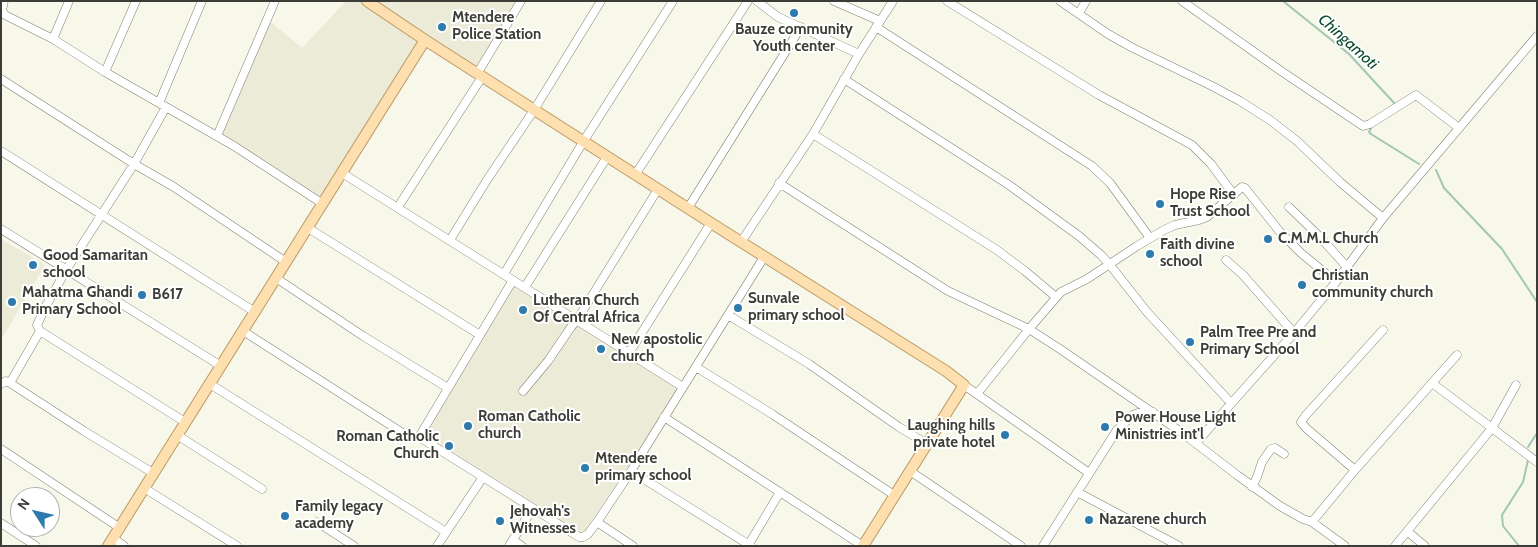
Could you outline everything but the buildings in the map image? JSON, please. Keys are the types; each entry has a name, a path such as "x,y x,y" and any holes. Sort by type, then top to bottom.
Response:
{"main road":[{"path":"367,1 635,175 946,371 964,385 863,546"},
{"path":"110,542 425,40"}],"street":[{"path":"4,1 2,10 5,15 53,39 105,72 217,136 323,204"},
{"path":"53,39 69,1"},
{"path":"105,72 136,1"},
{"path":"185,422 40,331 38,321 66,270 134,164 162,105 202,1"},
{"path":"217,136 275,1"},
{"path":"398,207 479,75 521,1"},
{"path":"450,240 534,110 601,1"},
{"path":"504,274 673,1"},
{"path":"635,175 748,1"},
{"path":"757,1 771,13 859,54"},
{"path":"834,1 878,24 1092,166 1110,183 1150,238"},
{"path":"741,242 813,134 859,54 893,1"},
{"path":"947,1 1099,95 1192,146 1211,164 1234,195"},
{"path":"1060,1 1108,34 1212,86 1270,120 1297,141 1340,182 1383,218"},
{"path":"1079,13 1086,1"},
{"path":"1182,1 1362,126 1370,124 1416,95 1459,128"},
{"path":"688,208 801,27"},
{"path":"1196,443 1294,333 1336,282 1383,218 1537,36"},
{"path":"1,79 134,164 174,187 286,262"},
{"path":"844,79 1008,185 1079,236 1101,255 1147,312 1231,402"},
{"path":"813,134 997,250 1056,297"},
{"path":"1,150 255,312"},
{"path":"525,287 607,157"},
{"path":"342,173 683,387"},
{"path":"779,183 948,291 1029,329 1153,412 1280,506 1303,520 1312,522 1345,546"},
{"path":"977,394 1056,297 1068,288 1110,265 1150,238 1175,225 1207,217 1242,188 1245,188 1280,232 1336,282"},
{"path":"524,391 577,320 658,189"},
{"path":"1289,207 1347,267"},
{"path":"629,353 711,223"},
{"path":"308,228 480,336"},
{"path":"1,229 221,366"},
{"path":"242,331 409,437 419,437 579,537 583,537 588,534 597,522 631,471 764,257"},
{"path":"1226,260 1248,280 1294,333"},
{"path":"276,278 448,388"},
{"path":"419,437 514,280"},
{"path":"728,315 809,364 927,444"},
{"path":"1356,470 1301,422 1383,330"},
{"path":"10,383 40,331"},
{"path":"1312,522 1457,355"},
{"path":"696,367 772,414 894,495"},
{"path":"1,384 6,381 10,383 153,473"},
{"path":"1432,383 1537,462"},
{"path":"210,384 446,532"},
{"path":"964,385 1089,473"},
{"path":"1395,546 1492,428 1516,385"},
{"path":"1043,546 1117,430 1128,419 1138,413 1153,412"},
{"path":"664,417 863,546"},
{"path":"177,435 262,489"},
{"path":"1,448 120,528"},
{"path":"1252,486 1257,478 1262,462 1271,449 1275,448 1284,454"},
{"path":"631,471 750,545 780,492"},
{"path":"910,471 1021,546"},
{"path":"437,546 483,477"},
{"path":"144,488 237,546"},
{"path":"1077,492 1179,546"},
{"path":"522,546 511,543 533,508"},
{"path":"318,522 354,546"},
{"path":"597,522 633,546"},
{"path":"1,523 36,546"},
{"path":"1408,532 1425,546"},
{"path":"110,542 124,546"}],"shaded area":[{"path":"346,1 365,1 377,9 383,1 516,1 473,73 423,42 320,204 215,135 267,19 302,48"},
{"name":"Mahatma Ghandi Primary School","path":"1,239 45,265 1,340"},
{"path":"509,281 680,388 582,535 530,514 417,435"}],"waterway":[{"name":"Chingamoti","path":"1283,1 1349,54 1395,104"},
{"name":"Chingamoti","path":"1373,125 1369,132 1371,134 1419,164"},
{"path":"1436,170 1444,188 1502,249 1537,302"},
{"path":"1528,447 1537,433"},
{"path":"1519,546 1503,526 1502,515 1523,482 1528,460"}],"place":[{"name":"Bauze community Youth center","path":"794,13"},
{"name":"Mtendere Police Station","path":"442,27"},
{"name":"Hope Rise Trust School","path":"1160,204"},
{"name":"C.M.M.L Church","path":"1268,239"},
{"name":"Faith divine school","path":"1150,254"},
{"name":"Good Samaritan school","path":"33,265"},
{"name":"Christian community church","path":"1302,285"},
{"name":"B617","path":"142,295"},
{"name":"Mahatma Ghandi Primary School","path":"12,302"},
{"name":"Sunvale primary school","path":"738,308"},
{"name":"Lutheran Church Of Central Africa","path":"523,310"},
{"name":"Palm Tree Pre and Primary School","path":"1190,342"},
{"name":"New apostolic church","path":"601,349"},
{"name":"Roman Catholic church","path":"468,426"},
{"name":"Power House Light Ministries int'l","path":"1105,427"},
{"name":"Laughing hills private hotel","path":"1005,435"},
{"name":"Roman Catholic Church","path":"449,446"},
{"name":"Mtendere primary school","path":"585,468"},
{"name":"Family legacy academy","path":"285,516"},
{"name":"Nazarene church","path":"1089,520"},
{"name":"Jehovah's Witnesses","path":"500,521"}]}
